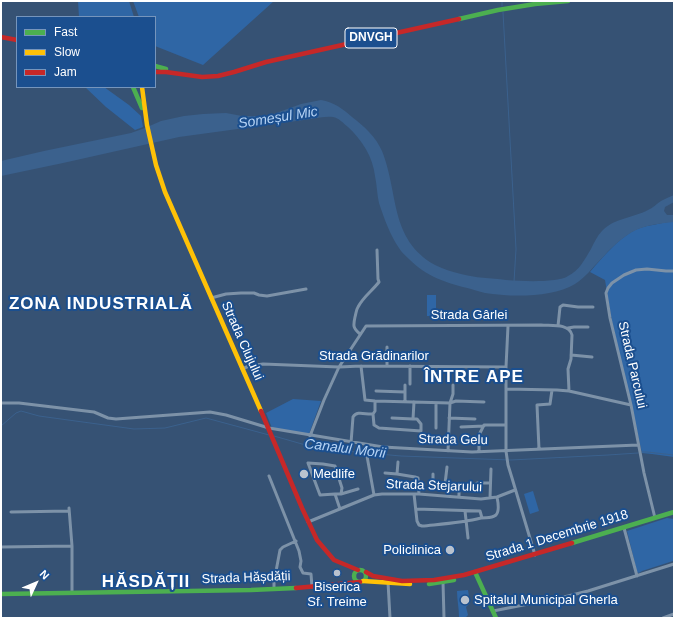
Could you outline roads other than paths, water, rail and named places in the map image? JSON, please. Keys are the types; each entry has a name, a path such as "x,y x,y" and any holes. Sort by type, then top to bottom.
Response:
{"main road":[{"name":"DNVGH","path":"156,66 196,73 212,73 244,68 506,8 568,1"},
{"path":"1,37 16,40"},
{"name":"DNVGH","path":"156,72 160,71 204,77 234,72 244,68"},
{"name":"Strada Clujului","path":"134,88 145,115"},
{"name":"Strada Clujului","path":"142,88 147,125 156,165 165,192 317,540 334,560 358,570 362,569 373,576 382,577 397,582"},
{"name":"Strada 1 Decembrie 1918","path":"397,582 419,584 458,578 674,512"},
{"name":"Strada Clujului","path":"341,563 357,581 362,582"},
{"path":"354,576 358,570"},
{"path":"362,582 366,577 366,572"},
{"path":"476,572 496,618"},
{"name":"Strada Hășdății","path":"348,583 354,576"},
{"path":"362,582 397,582"},
{"name":"Strada Hășdății","path":"1,594 251,590 312,587 362,582"}],"street":[{"path":"310,436 339,367 360,334 355,330 354,326 358,308 364,298 379,282 377,250"},
{"name":"Strada Parcului","path":"655,518 649,497 631,405 610,318 606,293 612,282 636,270 674,271"},
{"path":"211,298 226,294 241,293 254,293 267,296 306,289"},
{"path":"558,326 560,307 593,307"},
{"name":"Strada Gârlei","path":"360,334 366,326 558,326 565,327 570,330 574,327 588,327"},
{"path":"508,326 506,367 506,451 508,465 535,555"},
{"path":"569,391 568,369 571,359 572,334 570,330"},
{"path":"387,347 387,366"},
{"path":"571,356 592,357"},
{"name":"Strada Grădinarilor","path":"242,369 249,366 263,364 339,367 506,367"},
{"path":"361,366 365,400 450,403 456,401 484,402"},
{"path":"410,366 410,384"},
{"path":"405,385 405,401"},
{"path":"448,451 450,403 453,394 453,385"},
{"path":"506,389 569,391 631,405"},
{"path":"539,449 537,405 550,404 552,390"},
{"path":"376,391 405,392"},
{"path":"375,401 375,411 373,414 374,425 379,428 421,431 421,424 417,419 392,418"},
{"path":"413,419 414,402"},
{"path":"436,402 436,428"},
{"name":"Strada Gelu","path":"1,403 19,403 94,412 108,418 116,419 210,412 226,415 269,430 383,448 448,451 506,451 590,446 639,446"},
{"path":"351,442 354,414 373,414"},
{"path":"449,418 475,419"},
{"path":"461,426 506,426"},
{"path":"479,451 479,435 484,426"},
{"path":"365,445 374,495"},
{"path":"397,474 398,462"},
{"path":"341,494 342,488 335,466 308,463 320,495 341,494 358,489"},
{"path":"445,484 447,467"},
{"path":"490,498 491,469"},
{"path":"385,473 418,478 419,494"},
{"path":"433,474 433,482 458,486 459,497"},
{"path":"269,476 296,541 301,557 300,567 303,573 311,574 312,587"},
{"path":"477,483 490,483"},
{"name":"Strada Stejarului","path":"308,522 374,495 419,494 481,499 497,497 515,490"},
{"path":"335,494 340,509"},
{"path":"414,494 417,521 419,526 466,522 482,518 490,518 497,514 497,497"},
{"path":"11,512 69,509 72,546 72,593"},
{"path":"416,509 480,511 482,518"},
{"path":"465,511 468,538"},
{"path":"624,528 637,576"},
{"path":"274,589 280,550 296,541"},
{"path":"1,547 72,546"},
{"path":"493,611 588,591 674,565"},
{"path":"382,577 389,583 390,618"},
{"path":"443,581 444,618"},
{"path":"663,618 674,614"}],"water":[{"name":"Someșul Mic","path":"321,100 330,102 342,109 373,136 382,151 387,167 402,229 420,254 435,265 448,270 472,276 506,280 548,281 561,279 572,274 579,268 599,235 612,223 642,213 674,195 674,202 665,207 664,211 667,215 674,215 674,222 640,228 631,233 613,247 582,279 566,289 543,294 518,296 483,293 453,284 430,275 403,254 393,238 381,209 378,200 374,169 366,149 353,132 337,118 333,117 322,117 179,137 1,176 1,161 131,133 161,121 203,114 226,113 242,116 268,116 301,104"}],"waterway":[{"path":"502,1 502,6"},
{"path":"503,12 516,249 514,282"},
{"name":"Canalul Morii","path":"1,426 16,413 21,411 39,416 134,429 165,428 206,418 269,435"},
{"name":"Canalul Morii","path":"274,436 316,448 365,453"},
{"name":"Canalul Morii","path":"642,452 674,455"},
{"name":"Canalul Morii","path":"368,453 401,456 511,460 638,453"}],"place":[{"name":"Medlife","path":"304,474"},
{"name":"Policlinica","path":"450,550"},
{"name":"Biserica Sf. Treime","path":"337,573"},
{"name":"Spitalul Municipal Gherla","path":"465,600"}],"district":[{"name":"ZONA INDUSTRIALĂ","path":"101,304"},
{"name":"ÎNTRE APE","path":"474,377"},
{"name":"HĂSDĂȚII","path":"146,582"}]}
